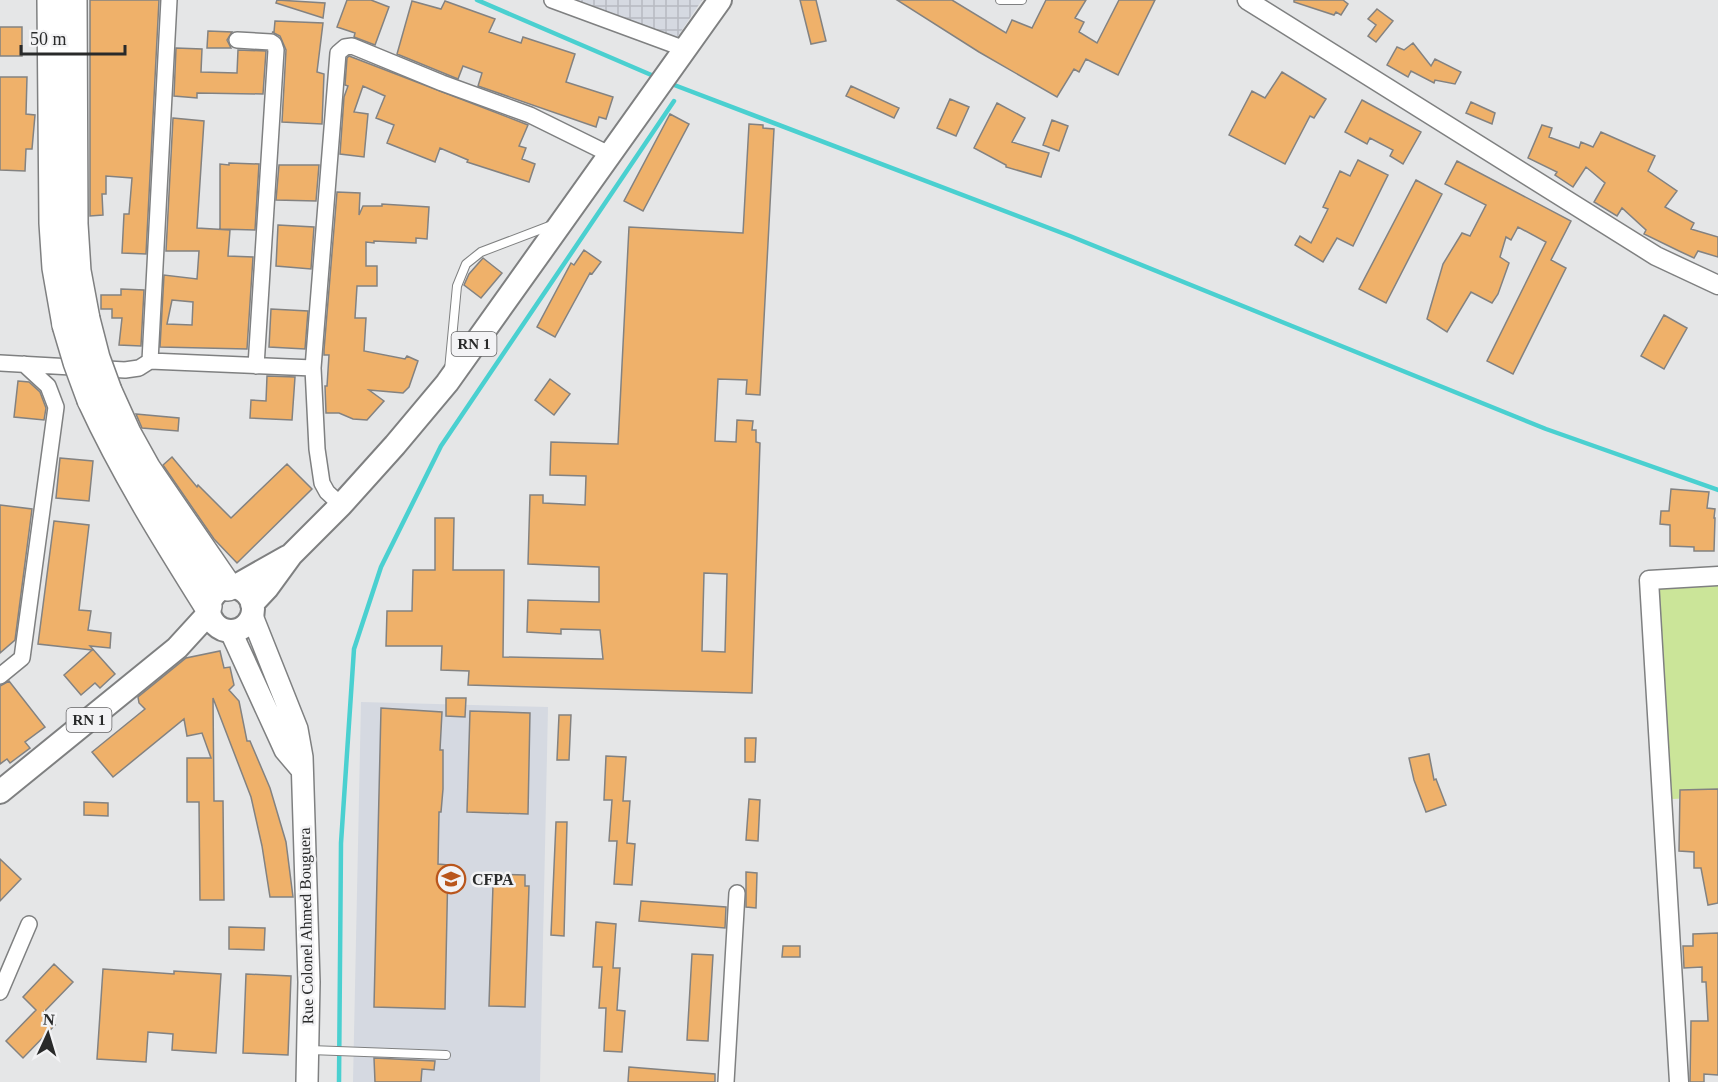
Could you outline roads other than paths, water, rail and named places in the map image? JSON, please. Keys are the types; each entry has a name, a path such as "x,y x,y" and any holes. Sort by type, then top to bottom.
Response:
{"highway":[{"path":"51,0 53,223 56,268 76,322 96,358 99,395 112,446 208,610"},
{"path":"73,0 76,322"},
{"path":"99,395 127,434 147,469 231,587"}],"main road":[{"name":"RN 1","path":"252,610 291,555 341,505 447,383 720,0"},
{"name":"RN 1","path":"231,587 291,555"},
{"path":"228,631 244,627 252,610 246,592 231,587 222,589 213,596 208,610 214,624 228,631 279,739 293,761 302,770"},
{"name":"RN 1","path":"0,792 177,648 208,610"},
{"name":"Rue Colonel Ahmed Bouguera","path":"252,610 297,729 302,770 309,982 307,1082"},
{"name":"RN 1","path":"177,648 228,631"}],"street":[{"path":"150,361 169,0"},
{"path":"552,0 575,4 683,52"},
{"path":"1248,0 1656,256 1718,285"},
{"path":"237,40 271,42 276,50 256,366"},
{"path":"341,505 327,492 322,483 317,449 313,368 338,53 342,48 352,46 442,83 530,115 609,154"},
{"path":"0,363 125,370 139,368 150,361 313,368"},
{"path":"0,676 22,658 56,407 48,386 24,364"},
{"path":"1679,1082 1649,580 1718,576"},
{"path":"726,1082 737,893"},
{"path":"0,992 28,924"}],"lane":[{"path":"1000,0 1022,0"},
{"path":"447,383 457,286 466,264 482,252 562,221"},
{"path":"308,1050 446,1055"}],"waterway":[{"path":"477,0 656,77"},
{"path":"669,83 1070,236 1546,429 1718,490"},
{"path":"339,1082 341,843 354,649 381,567 441,446 674,101"}],"place":[{"name":"CFPA","path":"451,879"}]}
